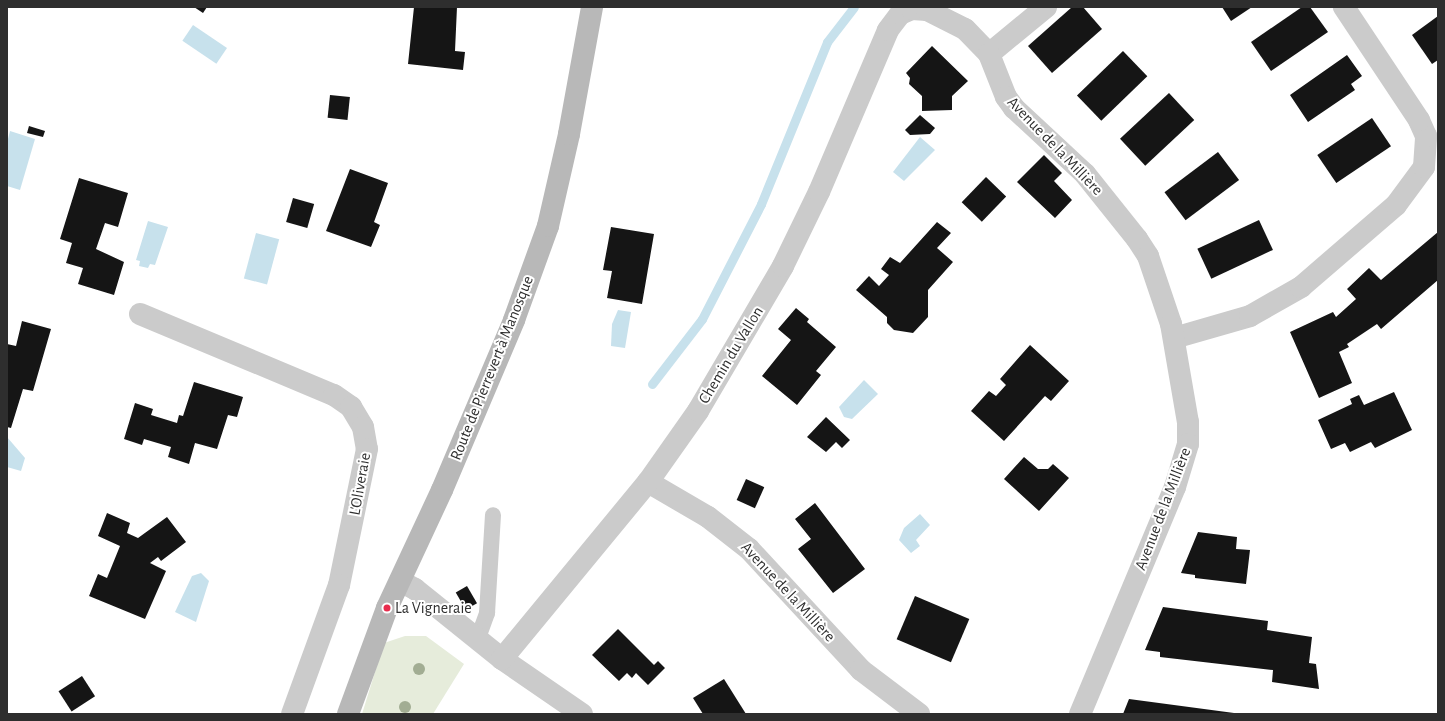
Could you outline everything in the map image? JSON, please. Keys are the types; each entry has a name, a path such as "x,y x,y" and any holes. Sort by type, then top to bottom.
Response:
{"main road":[{"name":"Route de Pierrevert à Manosque","path":"348,714 400,581 514,320 548,226 569,134 592,7"}],"street":[{"path":"989,54 1046,7"},
{"path":"1174,338 1250,316 1301,287 1396,205 1424,167 1426,136 1419,120 1344,7"},
{"name":"Avenue de la Millière","path":"900,14 912,9 927,10 965,29 989,54 1006,97 1014,108 1085,174 1137,239 1156,279 1174,338 1188,422 1186,455 1080,714"},
{"name":"Chemin du Vallon","path":"502,659 648,482 698,411 783,266 888,30 900,14"},
{"name":"L'Oliveraie","path":"140,314 334,396 351,406 363,427 367,449 339,585 292,714"},
{"name":"Avenue de la Millière","path":"648,482 708,517 749,549 861,670 919,714"},
{"path":"400,581 415,589 478,638 502,659 582,714"}],"lane":[{"path":"478,638 487,613 492,515"}],"green space":[{"path":"405,636 426,636 464,664 433,714 362,714 384,643"}],"water":[{"path":"193,25 227,48 216,64 182,41"},
{"path":"10,131 35,139 20,190 7,186 7,143"},
{"path":"920,137 935,150 904,181 893,172"},
{"path":"148,221 168,227 155,265 150,264 148,268 139,266 140,261 136,260"},
{"path":"256,233 279,239 267,285 244,278"},
{"path":"618,310 631,312 625,348 611,346 612,324"},
{"path":"864,380 878,394 852,419 844,417 839,407"},
{"path":"7,437 25,458 21,471 7,467"},
{"path":"920,514 930,525 916,540 920,546 911,553 899,540 904,528"},
{"path":"201,573 209,581 196,622 175,612 192,576"}],"building":[{"path":"194,7 207,7 203,13"},
{"path":"414,7 457,7 455,51 465,52 463,70 408,64"},
{"path":"1072,7 1083,7 1102,29 1052,73 1028,46"},
{"path":"1222,7 1252,7 1231,21"},
{"path":"1302,7 1310,7 1328,32 1271,71 1251,42"},
{"path":"1438,16 1438,60 1432,64 1412,35"},
{"path":"932,46 968,81 952,96 952,110 922,111 922,96 909,84 910,78 906,73"},
{"path":"1123,51 1147,76 1101,121 1077,95"},
{"path":"1347,55 1362,76 1351,84 1355,90 1308,122 1290,95"},
{"path":"1169,93 1194,120 1145,166 1120,139"},
{"path":"330,95 350,97 347,120 328,118"},
{"path":"920,115 935,128 930,134 910,135 905,130"},
{"path":"1372,118 1391,146 1336,183 1317,155"},
{"path":"29,126 45,131 43,137 27,133"},
{"path":"1218,152 1239,180 1186,220 1164,192"},
{"path":"1044,155 1062,173 1054,181 1072,200 1055,218 1017,182"},
{"path":"350,169 388,183 374,222 380,225 371,247 326,231"},
{"path":"986,177 1006,196 982,222 962,202"},
{"path":"79,178 128,193 118,227 105,223 96,249 124,262 114,295 78,284 83,268 66,263 72,243 60,239"},
{"path":"293,198 314,204 307,228 286,222"},
{"path":"1259,220 1273,250 1211,279 1197,249"},
{"path":"937,222 951,233 937,248 953,262 928,290 928,317 913,333 894,330 887,323 887,317 856,290 869,276 879,286 889,275 881,269 890,257 900,263"},
{"path":"611,227 654,234 642,304 607,298 612,271 603,270"},
{"path":"1438,232 1438,280 1381,329 1377,324 1347,344 1349,347 1339,352 1352,383 1319,398 1290,332 1333,312 1336,317 1356,299 1347,289 1369,268 1381,280"},
{"path":"796,308 809,319 807,322 836,347 816,371 821,375 797,405 762,376 791,340 778,329"},
{"path":"22,321 51,329 33,391 23,389 11,428 7,427 7,344 16,346"},
{"path":"1030,345 1069,381 1051,401 1045,396 1004,441 971,411 989,391 996,396 1006,385 1000,379"},
{"path":"194,382 243,397 237,417 228,415 217,449 195,443 189,464 168,457 171,447 144,439 142,445 124,439 135,403 153,409 151,415 177,423 179,415 183,416"},
{"path":"1394,392 1412,430 1375,448 1371,442 1350,452 1345,443 1331,449 1318,420 1352,404 1350,399 1359,395 1364,405"},
{"path":"826,417 850,440 842,448 836,442 826,452 807,437"},
{"path":"1024,457 1038,469 1048,469 1053,464 1069,478 1039,511 1004,479"},
{"path":"746,479 764,487 755,508 737,500"},
{"path":"815,503 865,569 833,593 798,549 811,539 795,519"},
{"path":"107,513 130,523 127,533 138,538 167,517 186,542 161,561 158,557 150,563 166,571 145,619 89,596 98,574 107,578 120,546 98,536"},
{"path":"1198,532 1237,537 1236,549 1250,550 1246,584 1195,578 1195,575 1181,573"},
{"path":"467,586 477,603 466,610 456,592"},
{"path":"915,596 969,619 951,662 897,639"},
{"path":"1163,607 1268,621 1267,630 1312,637 1309,663 1316,664 1319,689 1272,682 1273,670 1160,657 1160,652 1145,650"},
{"path":"618,629 654,665 658,661 665,668 648,685 636,673 632,678 627,673 619,681 592,655"},
{"path":"82,676 95,696 72,711 59,691"},
{"path":"724,679 746,714 703,714 693,698"},
{"path":"1129,699 1234,713 1234,714 1123,714"}],"waterway":[{"path":"652,384 702,319 761,204 827,42 854,7"}],"place":[{"name":"La Vigneraie","path":"387,608"}]}
